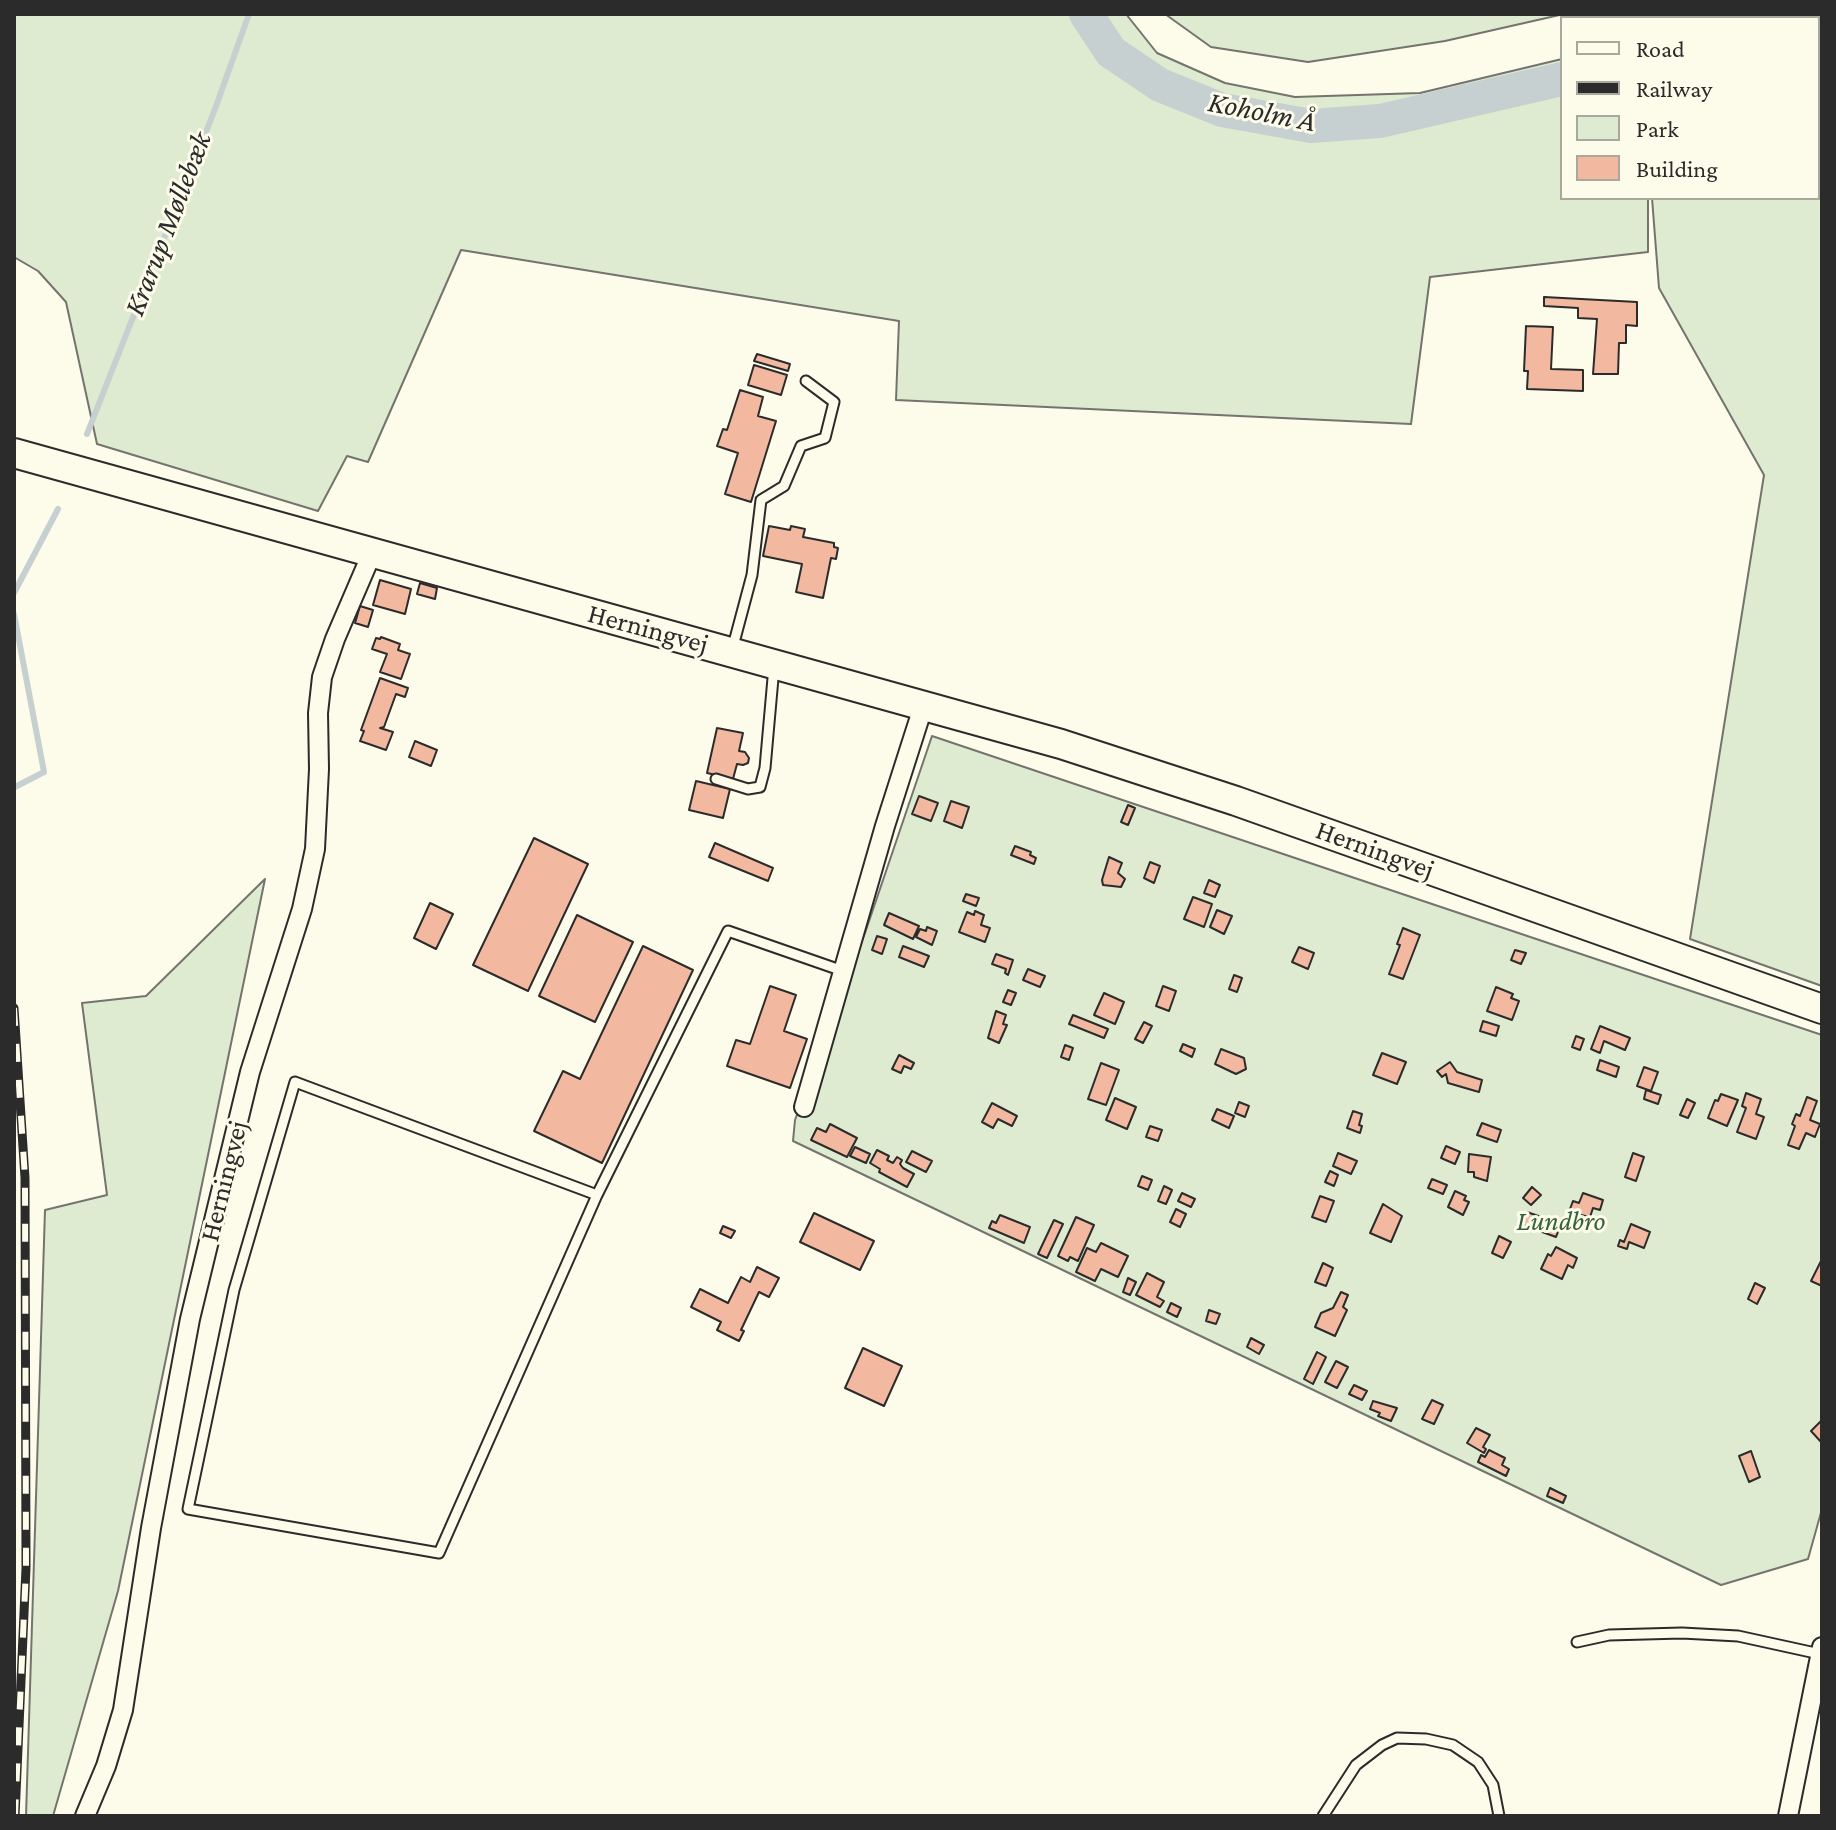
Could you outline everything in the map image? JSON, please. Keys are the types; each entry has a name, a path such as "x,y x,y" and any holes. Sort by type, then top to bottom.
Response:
{"main road":[{"name":"Herningvej","path":"14,453 1061,744 1236,801 1822,1009"}],"street":[{"name":"Herningvej","path":"85,1816 106,1766 123,1710 151,1528 190,1319 250,1072 302,909 315,849 318,713 322,677 372,553"},
{"path":"804,1107 885,826 924,704"},
{"path":"1788,1816 1821,1652"}],"lane":[{"path":"731,651 752,575 761,500 784,486 801,446 825,438 834,402 806,381"},
{"path":"716,779 748,789 760,787 765,768 775,663"},
{"path":"597,1195 295,1082 234,1290 188,1509 439,1553 597,1195 728,931 843,971"},
{"path":"1577,1642 1609,1635 1724,1635 1821,1652"},
{"path":"1323,1816 1356,1765 1382,1745 1397,1738 1426,1739 1453,1745 1478,1762 1493,1785 1499,1816"}],"green space":[{"path":"14,14 1126,14 1157,53 1225,83 1295,97 1420,93 1560,59 1560,200 1648,200 1648,252 1430,277 1411,424 896,400 899,321 461,250 368,462 347,456 318,511 97,444 66,302 38,271 14,257"},
{"path":"1165,14 1564,14 1445,41 1308,62 1211,47"},
{"path":"1820,38 1822,986 1690,939 1764,475 1659,288 1652,200 1820,200"},
{"name":"Lundbro","path":"932,736 1822,1035 1822,1509 1808,1559 1721,1585 793,1141 795,1120 865,933"},
{"path":"265,879 118,1591 53,1816 26,1816 45,1210 107,1195 82,1003 146,996"}],"building":[{"path":"1544,297 1637,302 1637,326 1626,325 1626,343 1619,343 1618,374 1593,374 1597,319 1578,318 1578,308 1544,306"},
{"path":"1526,326 1553,327 1551,369 1583,370 1583,391 1527,389 1528,371 1524,371"},
{"path":"757,354 790,364 788,371 754,361"},
{"path":"754,365 787,375 781,395 748,385"},
{"path":"740,390 763,397 758,416 776,421 751,502 725,494 738,453 717,446 723,429 727,430"},
{"path":"769,526 805,529 803,537 834,543 834,547 838,548 836,559 831,558 823,598 796,592 802,564 763,556"},
{"path":"380,580 411,589 405,614 373,605"},
{"path":"420,583 437,588 435,599 417,594"},
{"path":"360,606 373,610 368,627 355,623"},
{"path":"376,638 400,644 398,650 410,654 401,679 380,672 387,654 372,649"},
{"path":"380,678 408,688 405,697 396,694 384,727 380,728 393,732 386,750 360,741"},
{"path":"717,728 743,733 739,751 745,752 748,763 737,764 733,779 707,773"},
{"path":"415,741 437,750 431,766 409,757"},
{"path":"696,781 730,789 723,818 689,810"},
{"path":"919,796 938,803 931,821 912,814"},
{"path":"951,801 969,807 962,828 944,821"},
{"path":"1128,805 1135,808 1128,825 1121,822"},
{"path":"534,838 588,864 528,991 473,965"},
{"path":"715,843 773,868 768,881 709,857"},
{"path":"1015,846 1031,852 1030,855 1036,858 1034,864 1011,855"},
{"path":"1109,857 1122,863 1118,873 1125,879 1121,887 1103,885"},
{"path":"1150,862 1160,866 1154,883 1144,878"},
{"path":"1209,880 1220,885 1215,897 1204,893"},
{"path":"966,894 979,898 976,906 963,901"},
{"path":"1193,897 1212,904 1204,927 1184,919"},
{"path":"430,903 453,914 436,949 414,938"},
{"path":"1217,910 1232,916 1224,934 1210,927"},
{"path":"975,911 984,915 981,925 990,928 985,942 959,932 967,912 974,915"},
{"path":"889,913 919,926 913,939 884,925"},
{"path":"577,915 633,942 595,1022 539,996"},
{"path":"927,927 937,931 932,945 916,937 920,929 926,931"},
{"path":"1403,928 1420,935 1403,979 1389,974"},
{"path":"877,936 887,939 882,954 872,950"},
{"path":"643,946 693,970 602,1163 534,1131 563,1071 580,1079"},
{"path":"903,946 929,956 924,967 899,957"},
{"path":"1299,947 1314,953 1308,969 1292,962"},
{"path":"1515,950 1526,953 1521,964 1511,960"},
{"path":"996,954 1013,960 1008,975 1006,969 992,964"},
{"path":"1028,969 1045,976 1040,987 1023,980"},
{"path":"1234,975 1242,978 1237,992 1229,989"},
{"path":"770,986 796,995 784,1031 807,1039 790,1088 727,1066 736,1040 750,1044"},
{"path":"1163,986 1176,991 1169,1011 1156,1006"},
{"path":"1496,987 1513,994 1511,998 1519,1001 1512,1020 1487,1011"},
{"path":"1008,990 1016,993 1011,1005 1003,1002"},
{"path":"1104,993 1124,1002 1115,1024 1094,1015"},
{"path":"996,1011 1006,1015 1003,1024 1007,1025 999,1043 988,1038"},
{"path":"1073,1015 1108,1029 1104,1038 1069,1024"},
{"path":"1483,1021 1499,1026 1496,1036 1480,1031"},
{"path":"1144,1022 1152,1026 1143,1043 1135,1039"},
{"path":"1600,1026 1630,1038 1625,1050 1604,1041 1600,1053 1591,1049"},
{"path":"1576,1036 1584,1039 1580,1050 1572,1047"},
{"path":"1183,1044 1195,1049 1192,1057 1180,1051"},
{"path":"1065,1045 1073,1048 1069,1060 1061,1057"},
{"path":"1221,1049 1244,1058 1246,1069 1236,1074 1215,1064"},
{"path":"1382,1053 1406,1062 1397,1084 1373,1075"},
{"path":"899,1055 914,1063 911,1069 904,1066 901,1073 892,1069"},
{"path":"1600,1060 1619,1067 1616,1077 1597,1070"},
{"path":"1450,1062 1457,1072 1482,1080 1479,1092 1448,1083 1446,1074 1442,1077 1437,1071"},
{"path":"1101,1063 1119,1070 1106,1105 1088,1099"},
{"path":"1644,1067 1658,1072 1651,1091 1637,1086"},
{"path":"1646,1090 1661,1095 1658,1104 1644,1099"},
{"path":"1746,1093 1761,1099 1756,1114 1764,1117 1756,1139 1737,1132 1746,1108 1742,1106"},
{"path":"1721,1094 1738,1100 1727,1126 1708,1118 1715,1100 1718,1101"},
{"path":"1807,1097 1817,1101 1810,1120 1820,1124 1815,1137 1806,1133 1799,1149 1788,1145 1795,1126 1792,1124 1796,1114 1800,1116"},
{"path":"1115,1098 1136,1107 1127,1129 1106,1120"},
{"path":"1687,1099 1695,1103 1688,1118 1680,1115"},
{"path":"1239,1102 1249,1106 1245,1117 1235,1113"},
{"path":"992,1103 1017,1116 1012,1126 998,1119 993,1128 982,1122"},
{"path":"1217,1109 1234,1116 1229,1128 1212,1120"},
{"path":"1353,1111 1362,1114 1360,1133 1347,1128"},
{"path":"1482,1123 1501,1130 1497,1142 1477,1135"},
{"path":"830,1124 857,1138 847,1157 811,1140 817,1128 826,1132"},
{"path":"1150,1126 1162,1130 1158,1141 1146,1137"},
{"path":"1446,1146 1460,1152 1455,1164 1441,1158"},
{"path":"855,1147 870,1154 866,1163 850,1156"},
{"path":"877,1150 889,1156 887,1160 893,1163 897,1157 902,1160 900,1164 903,1168 914,1174 907,1187 879,1172 880,1169 870,1163"},
{"path":"912,1151 932,1161 926,1172 906,1162"},
{"path":"1338,1153 1357,1161 1351,1174 1333,1166"},
{"path":"1633,1153 1644,1157 1636,1181 1625,1177"},
{"path":"1469,1154 1491,1157 1487,1181 1474,1177 1474,1172 1468,1172"},
{"path":"1330,1171 1338,1175 1334,1186 1325,1182"},
{"path":"1142,1176 1152,1180 1148,1190 1138,1186"},
{"path":"1432,1179 1447,1185 1443,1194 1428,1188"},
{"path":"1164,1186 1172,1190 1166,1204 1158,1201"},
{"path":"1532,1187 1541,1195 1531,1205 1523,1198"},
{"path":"1455,1191 1466,1196 1464,1200 1469,1202 1463,1215 1448,1207"},
{"path":"1182,1193 1195,1199 1191,1207 1178,1201"},
{"path":"1583,1193 1603,1200 1600,1210 1593,1208 1590,1217 1576,1214 1571,1227 1564,1225 1573,1201 1579,1203"},
{"path":"1320,1196 1334,1201 1326,1222 1312,1217"},
{"path":"1383,1204 1402,1216 1391,1242 1370,1233"},
{"path":"1176,1209 1186,1214 1180,1227 1170,1222"},
{"path":"1527,1212 1561,1224 1556,1237 1523,1225"},
{"path":"814,1213 874,1241 860,1270 800,1242"},
{"path":"1000,1215 1030,1227 1024,1243 989,1228"},
{"path":"1076,1217 1094,1225 1078,1261 1070,1257 1068,1261 1058,1256"},
{"path":"1054,1220 1063,1224 1047,1258 1038,1254"},
{"path":"1631,1224 1650,1232 1644,1248 1629,1242 1627,1249 1618,1246 1620,1240 1624,1242"},
{"path":"723,1226 735,1231 731,1238 720,1233"},
{"path":"1499,1236 1511,1242 1503,1258 1492,1253"},
{"path":"1101,1243 1128,1256 1118,1277 1101,1269 1095,1281 1076,1272 1087,1248 1096,1252"},
{"path":"1556,1247 1577,1258 1573,1268 1568,1265 1562,1279 1541,1269 1548,1254 1551,1256"},
{"path":"1822,1262 1822,1286 1811,1281"},
{"path":"1323,1263 1333,1268 1326,1286 1315,1282"},
{"path":"757,1267 779,1278 769,1297 759,1292 739,1341 717,1330 721,1322 691,1307 700,1289 728,1303 741,1277 750,1282"},
{"path":"1147,1273 1164,1282 1157,1297 1164,1301 1160,1307 1136,1295"},
{"path":"1128,1278 1136,1282 1130,1295 1123,1292"},
{"path":"1755,1283 1765,1288 1757,1304 1748,1299"},
{"path":"1341,1292 1348,1295 1343,1307 1347,1310 1335,1336 1315,1327 1321,1313 1333,1308"},
{"path":"1171,1303 1181,1308 1177,1317 1167,1312"},
{"path":"1209,1310 1220,1314 1216,1324 1206,1321"},
{"path":"1251,1338 1264,1345 1259,1354 1247,1347"},
{"path":"863,1348 902,1366 884,1406 845,1388"},
{"path":"1317,1352 1326,1357 1313,1384 1304,1379"},
{"path":"1336,1361 1348,1367 1337,1388 1325,1382"},
{"path":"1354,1385 1367,1391 1362,1400 1349,1394"},
{"path":"1432,1400 1443,1405 1434,1424 1422,1419"},
{"path":"1373,1401 1397,1408 1391,1421 1370,1409"},
{"path":"1822,1420 1822,1443 1811,1431"},
{"path":"1476,1428 1490,1435 1483,1447 1486,1449 1484,1453 1467,1443"},
{"path":"1489,1450 1505,1458 1502,1465 1509,1469 1506,1476 1478,1462 1481,1455 1485,1457"},
{"path":"1751,1451 1760,1477 1749,1482 1739,1456"},
{"path":"1550,1488 1566,1496 1563,1503 1547,1496"}],"waterway":[{"name":"Krarup Møllebæk","path":"87,434 215,109 249,14"},
{"name":"Koholm Å","path":"1086,14 1111,52 1160,85 1222,110 1311,126 1380,121 1560,79"},
{"name":"Krarup Møllebæk","path":"14,593 58,509"},
{"name":"Krarup Møllebæk","path":"14,614 44,772 15,787"}],"railway":[{"path":"14,1008 25,1178 26,1568 15,1816"}]}
